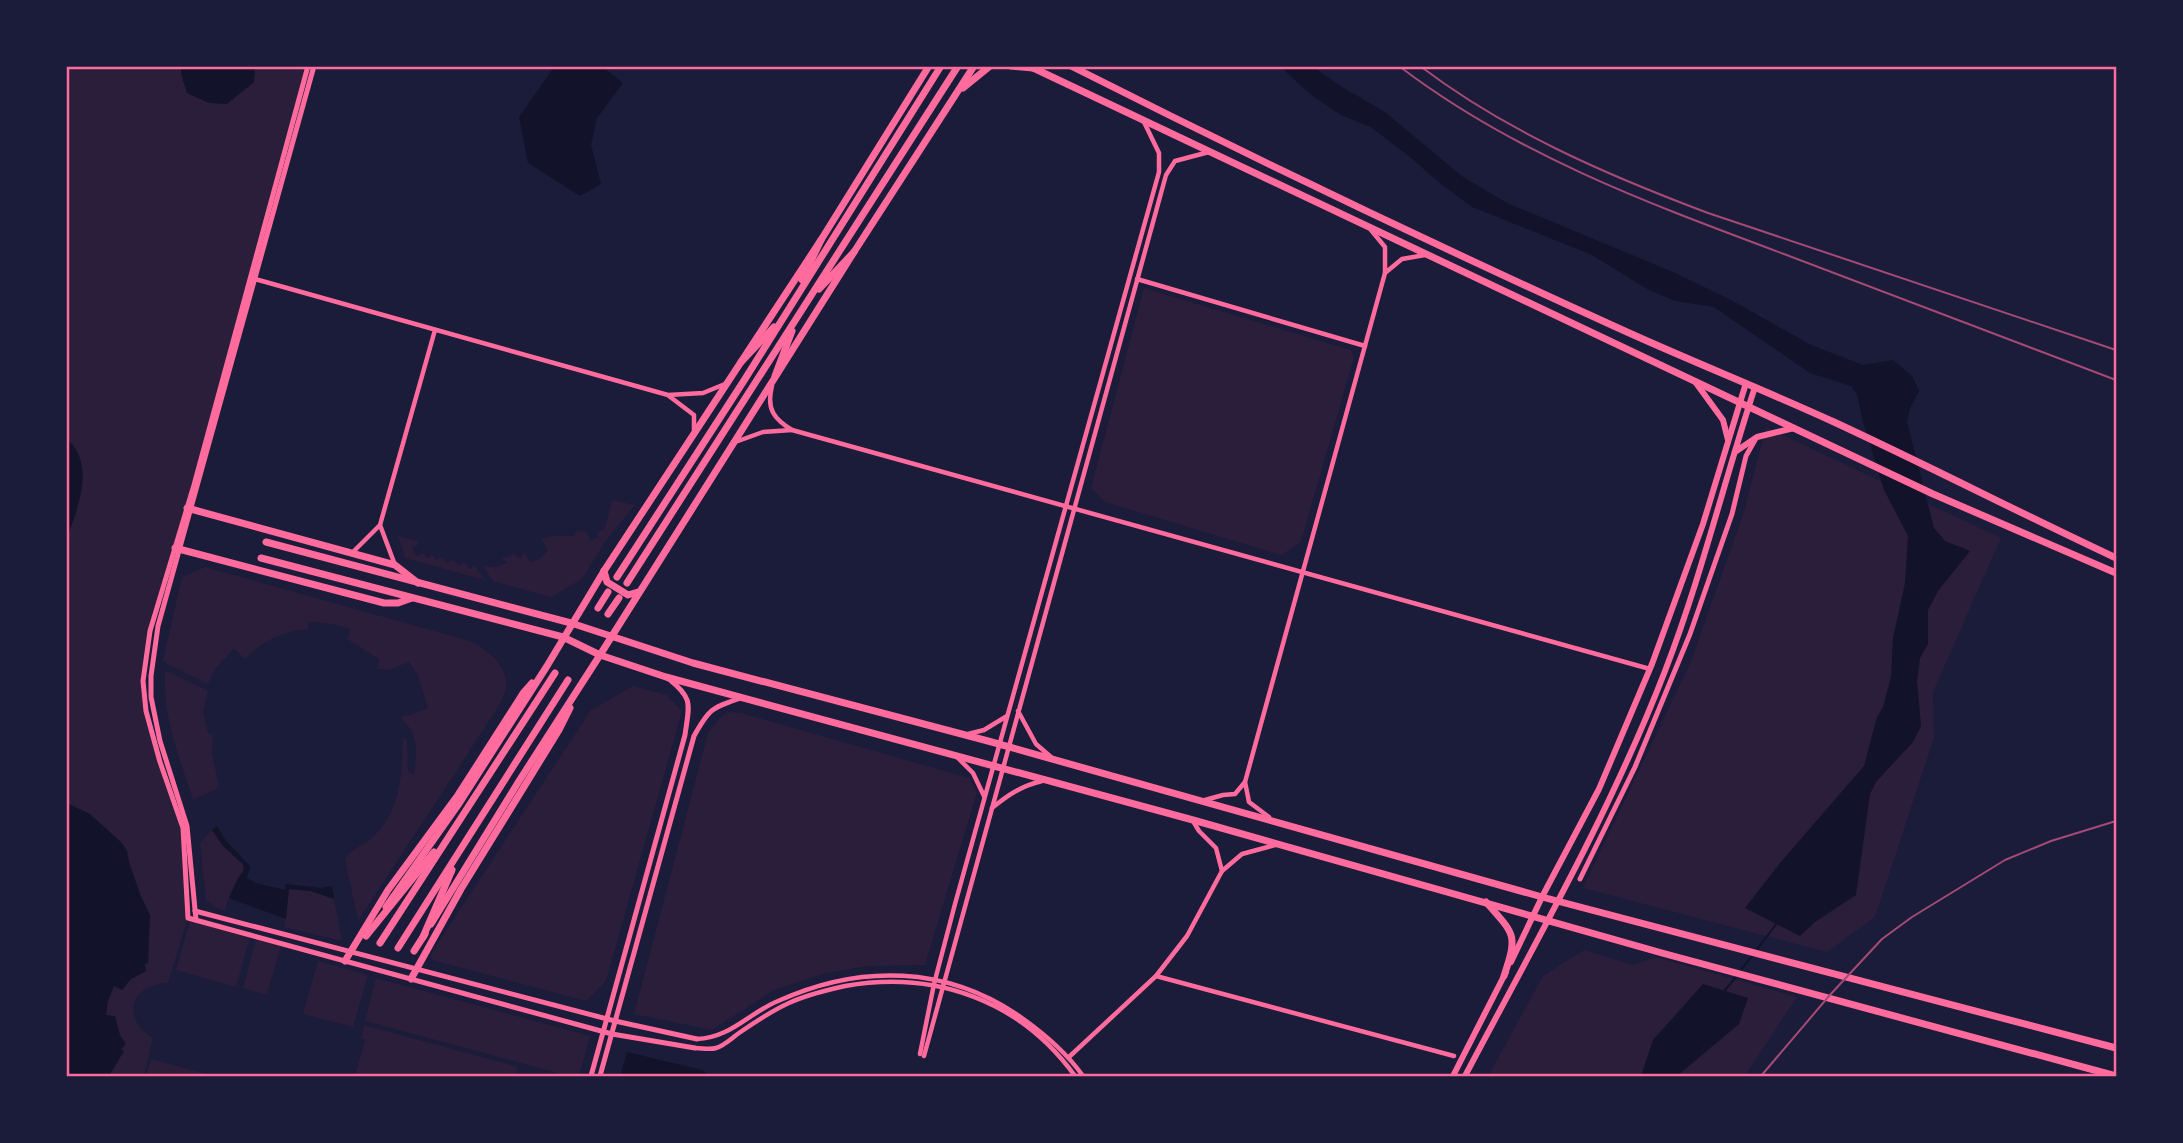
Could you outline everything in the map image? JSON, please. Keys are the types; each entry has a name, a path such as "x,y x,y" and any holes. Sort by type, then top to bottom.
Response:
{"main road":[{"path":"459,821 365,938 458,805 604,571 821,240 929,66"},
{"path":"617,577 941,66"},
{"path":"775,376 804,305 958,66"},
{"path":"414,951 638,592 975,66"},
{"path":"957,93 990,66"},
{"path":"1011,66 1031,67 1933,494 2116,573"},
{"path":"1071,66 1394,223 1617,327 1833,422 2116,558"},
{"path":"792,304 821,240"},
{"path":"804,305 853,253"},
{"path":"741,362 786,313"},
{"path":"627,583 798,317"},
{"path":"1693,379 1723,420 1728,440"},
{"path":"1453,1076 1599,789 1650,669 1703,524 1746,383"},
{"path":"1465,1076 1616,786 1665,670 1755,387"},
{"path":"1735,452 1757,437 1796,428"},
{"path":"189,509 395,565 419,583"},
{"path":"266,542 571,623 693,663 1009,747 1542,897 2116,1048"},
{"path":"178,549 384,603 398,603 413,598"},
{"path":"261,558 563,637 600,655 741,698 1193,820 1662,953 2116,1076"},
{"path":"604,571 607,582 628,595 638,592"},
{"path":"598,608 608,592"},
{"path":"608,614 618,598"},
{"path":"345,961 388,890 458,795 524,692 547,666"},
{"path":"380,943 555,673"},
{"path":"398,948 568,680"},
{"path":"411,979 461,890 559,730 583,681"},
{"path":"423,937 461,850"},
{"path":"1486,901 1510,931 1514,945 1504,976"}],"street":[{"path":"196,920 187,826 160,741 150,697 150,676 158,626 308,66"},
{"path":"252,278 314,66"},
{"path":"1144,121 1159,153 1159,172 935,981 922,1055 944,984 1166,175 1175,161 1210,152"},
{"path":"1201,802 1235,794 1245,782 1385,273 1385,247 1368,227"},
{"path":"1385,273 1402,259 1427,254"},
{"path":"252,278 668,395 703,393 727,384"},
{"path":"1137,279 1365,346"},
{"path":"352,553 380,525 435,330"},
{"path":"775,376 770,394 773,413 778,421 792,430 1650,669"},
{"path":"668,395 694,415 694,433"},
{"path":"734,442 763,432 792,430"},
{"path":"1580,879 1635,767 1690,634 1732,514 1746,456 1757,437"},
{"path":"380,525 395,565"},
{"path":"178,549 150,631 143,681 146,711 183,828 188,918 603,1032 695,1048 718,1048 790,1002 830,989 869,982 935,981"},
{"path":"591,1076 685,736 689,707 686,692 666,677"},
{"path":"600,1076 694,736 707,714 715,707 741,698"},
{"path":"1018,711 1036,744 1054,760"},
{"path":"964,735 993,726 1008,715"},
{"path":"957,758 977,779 984,792 984,806"},
{"path":"991,809 1024,785 1046,780"},
{"path":"1245,782 1250,802 1275,822"},
{"path":"1193,820 1199,831 1216,848 1222,871"},
{"path":"1067,1059 1156,976 1187,936 1222,871 1242,854 1279,844"},
{"path":"188,909 615,1021 697,1039 717,1037 777,1001 828,983 868,975 906,975 978,993 1013,1011 1040,1031 1083,1076"},
{"path":"1156,976 1454,1056"},
{"path":"1067,1059 1075,1076"}],"shaded area":[{"path":"66,67 308,67 194,485 150,631 143,681 146,711 183,828 188,918 168,983 145,989 134,1004 136,1022 153,1038 144,1076 67,1076"},
{"path":"181,67 255,67 254,82 227,104 209,103 187,93"},
{"path":"554,67 603,67 623,83 597,118 591,145 601,184 580,196 528,163 519,117"},
{"path":"1281,67 1313,67 1385,112 1463,177 1507,203 1673,272 1731,300 1811,345 1863,365 1893,360 1912,376 1919,391 1910,408 1907,422 1934,528 1945,541 1970,551 1938,591 1928,610 1928,644 1920,658 1917,681 1921,726 1913,742 1876,782 1870,794 1856,895 1815,922 1800,936 1745,908 1864,766 1891,677 1893,638 1905,583 1908,536 1884,490 1857,394 1851,386 1810,373 1714,307 1676,301 1649,290 1592,255 1472,207 1371,127 1341,115 1310,94"},
{"path":"1144,288 1351,350 1354,357 1301,542 1281,555 1105,502 1091,488"},
{"path":"1766,427 2001,538 1933,692 1934,738 1875,917 1827,952 1583,888 1691,661 1743,515"},
{"path":"67,439 76,449 80,460 82,486 67,537"},
{"path":"612,500 635,505 607,539 582,579 551,597 493,581 483,566 498,567 507,562 501,559 514,554 521,559 524,552 531,562 540,559 548,550 541,539 574,536 577,530 586,532 591,540 598,537 597,533 605,528"},
{"path":"398,536 418,541 417,546 412,546 416,556 424,553 427,558 433,555 436,560 443,557 446,563 454,560 459,566 464,562 469,569 475,566 485,580 405,558"},
{"path":"205,567 470,641 484,649 502,668 506,683 502,700 358,921 345,859 375,835 390,814 401,777 403,739 407,739 408,772 414,774 416,743 411,730 400,718 428,708 418,676 409,662 389,670 378,669 379,659 347,639 351,630 315,622 309,622 308,629 274,638 245,659 234,648 214,671 208,684 167,664 163,660 182,577"},
{"path":"165,672 208,691 203,712 208,733 213,735 212,752 219,788 193,800 169,722"},
{"path":"633,686 667,695 682,711 606,981 586,1001 432,960 430,955 591,710"},
{"path":"728,712 741,713 969,778 977,792 925,965 869,966 826,973 774,990 712,1030 634,1014 708,733"},
{"path":"67,803 90,814 122,843 150,915 146,971 131,979 122,990 114,986 108,1001 106,1015 115,1016 120,1035 126,1044 109,1076 67,1076"},
{"path":"217,826 226,841 250,866 247,878 285,890 286,884 321,888 332,886 334,899 311,891 289,889 286,919 229,898 244,870 243,864 223,846 212,830"},
{"path":"212,830 223,846 243,865 244,870 224,911 206,900 200,843"},
{"path":"289,889 311,891 334,899 342,941 284,927"},
{"path":"190,920 250,937 236,987 176,970"},
{"path":"256,939 281,946 267,995 243,988"},
{"path":"1584,950 1633,965 1656,957 1797,997 1745,1076 1488,1076 1543,976"},
{"path":"318,961 368,975 353,1027 303,1014"},
{"path":"376,978 590,1036 579,1076 569,1076 365,1021"},
{"path":"1703,984 1748,998 1739,1024 1677,1076 1641,1076 1653,1040"},
{"path":"364,1025 518,1067 515,1076 355,1076 365,1040 361,1038"},
{"path":"627,1052 702,1070 710,1076 620,1076"},
{"path":"151,1059 210,1075 210,1076 146,1076"}],"waterway":[{"path":"1755,952 1777,923"},
{"path":"1740,971 1752,956"},
{"path":"1725,990 1737,976"}],"railway":[{"path":"1399,66 1489,125 1536,151 1634,196 2116,380"},
{"path":"1420,66 1453,90 1523,131 1633,183 1708,213 2116,350"},
{"path":"1761,1076 1882,939 1912,917 2005,860 2051,841 2116,821"}]}
